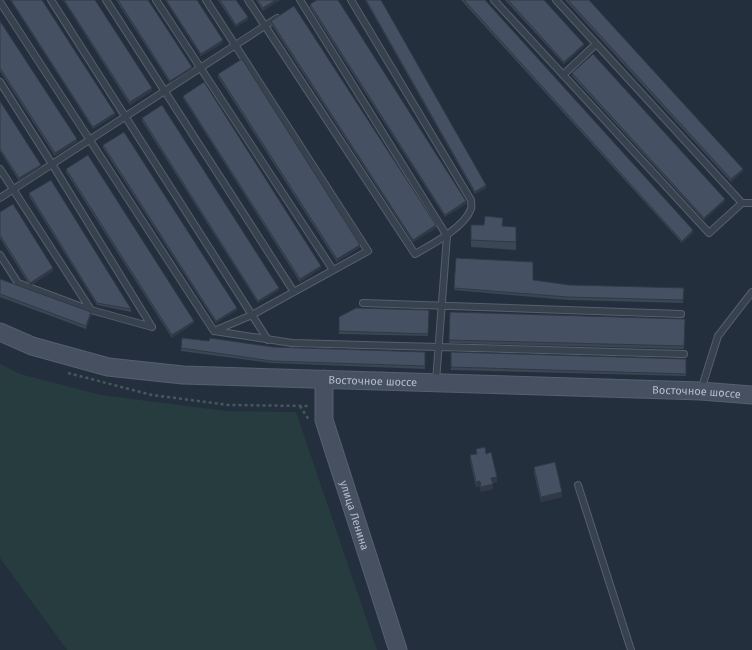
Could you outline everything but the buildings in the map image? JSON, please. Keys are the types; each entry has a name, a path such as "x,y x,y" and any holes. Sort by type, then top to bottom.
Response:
{"main road":[{"name":"Восточное шоссе","path":"0,332 32,346 108,367 183,375 701,391 752,395"},
{"name":"улица Ленина","path":"324,379 324,420 398,650"}],"lane":[{"path":"51,0 268,340"},
{"path":"106,0 294,292"},
{"path":"156,0 333,270"},
{"path":"206,0 368,251 252,315 214,331"},
{"path":"248,0 415,254 447,236 463,220 471,209 471,200 351,0"},
{"path":"494,0 709,233 742,203 752,203"},
{"path":"556,0 742,203"},
{"path":"295,6 302,1 447,236 436,382"},
{"path":"0,2 214,331 292,343 684,354"},
{"path":"0,198 283,14"},
{"path":"563,75 596,44"},
{"path":"0,82 152,327 91,310 18,283 0,254"},
{"path":"0,169 91,310"},
{"path":"701,391 718,336 752,292"},
{"path":"363,303 681,314"},
{"path":"578,485 631,650"}],"green space":[{"path":"0,364 20,374 101,395 226,411 296,412 377,650 67,650 0,558"}]}
